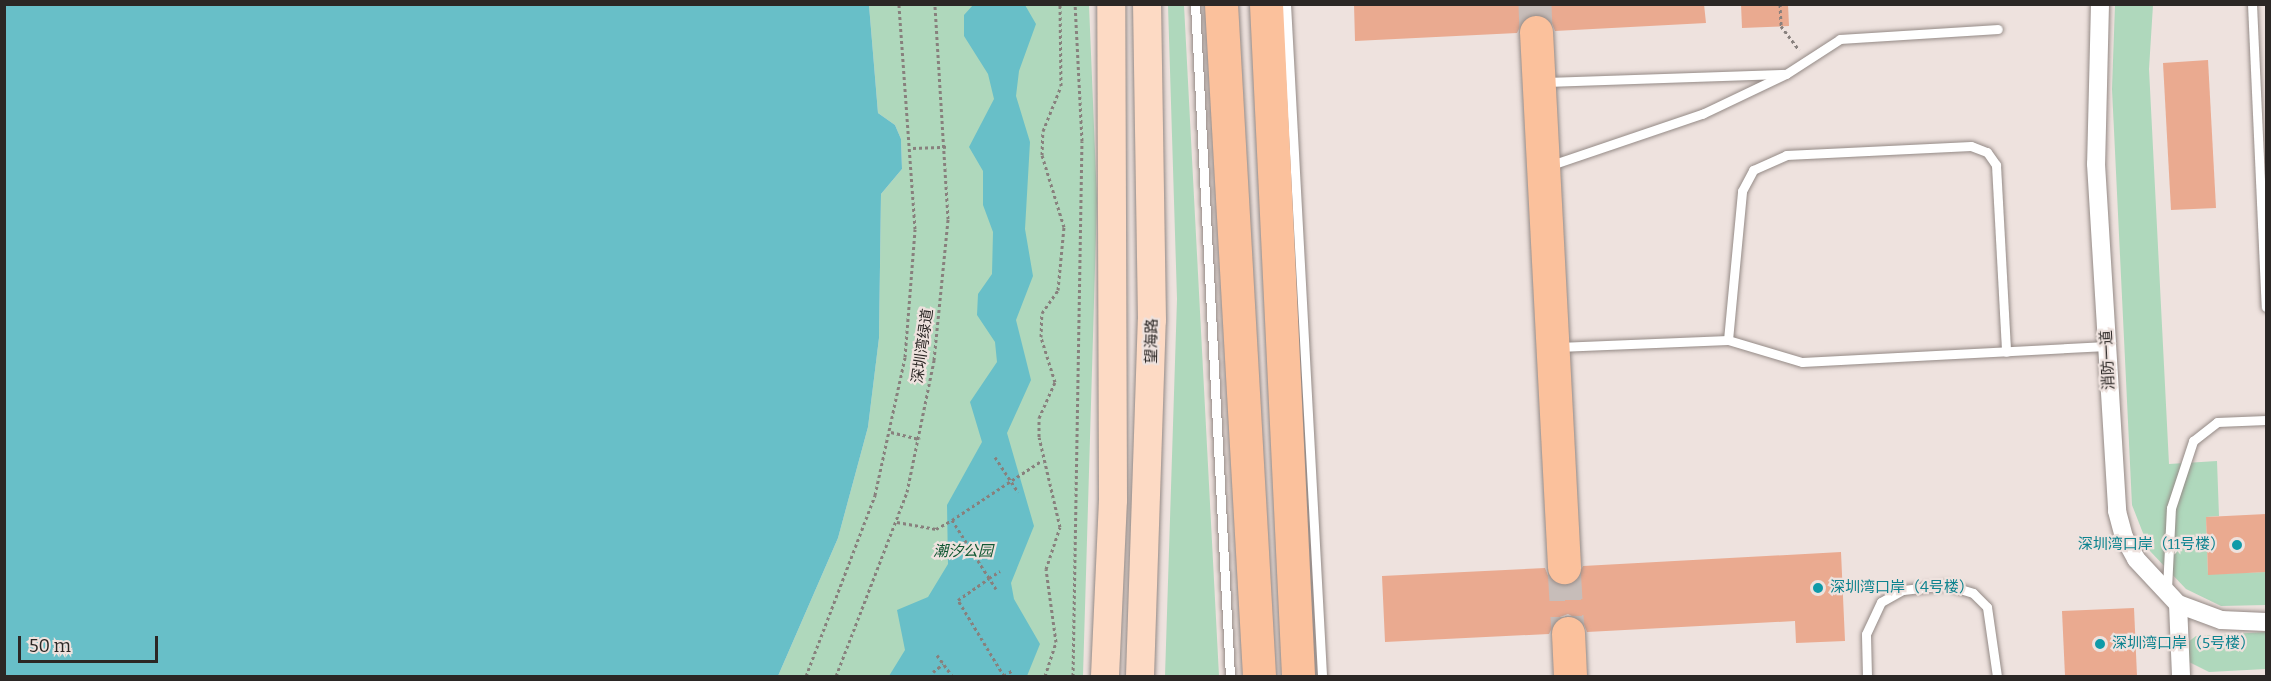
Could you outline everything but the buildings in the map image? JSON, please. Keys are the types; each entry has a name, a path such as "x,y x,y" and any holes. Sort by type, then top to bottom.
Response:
{"highway":[{"path":"1221,4 1259,676"},
{"path":"1266,4 1298,676"},
{"path":"1536,32 1564,567"},
{"path":"1568,633 1570,676"}],"main road":[{"path":"1105,676 1113,476 1112,4"},
{"name":"望海路","path":"1140,676 1152,320 1147,4"}],"street":[{"name":"消防一道","path":"2100,4 2096,164 2117,511 2136,559 2173,599 2221,620 2266,622"},
{"path":"2173,599 2181,676"}],"lane":[{"path":"1196,4 1230,676"},
{"path":"1286,4 1322,676"},
{"path":"2252,4 2266,307"},
{"path":"1543,168 1702,114 1786,74 1840,39 1998,29"},
{"path":"1539,82 1786,74"},
{"path":"1728,340 1742,191 1753,170 1786,155 1971,146 1987,152 1996,165 2007,352"},
{"path":"1553,348 1728,340 1802,362 2107,346"},
{"path":"2173,599 2172,508 2193,441 2217,422 2266,420"},
{"path":"1867,676 1866,634 1881,602 1903,590 1947,585 1973,593 1988,607 1997,676"}],"path":[{"path":"806,676 851,566 891,432 912,296 914,148 899,4"},
{"name":"深圳湾绿道","path":"836,676 897,522 920,439 942,298 947,147 935,4"},
{"path":"1045,676 1056,642 1046,568 1060,527 1059,504 1041,461 1039,418 1056,382 1041,337 1042,313 1058,290 1064,227 1042,155 1043,131 1061,86 1060,4"},
{"path":"1073,676 1082,141 1076,4"},
{"path":"1780,4 1781,26 1807,61"},
{"path":"914,148 947,147"},
{"path":"891,432 920,439"},
{"path":"995,457 1018,492"},
{"path":"897,522 936,529 1041,461"},
{"path":"952,520 996,589"},
{"path":"1000,571 958,600 1004,676 1013,670"},
{"path":"937,655 952,676"},
{"path":"933,672 943,664"}],"green space":[{"name":"潮汐公园","path":"869,5 1089,5 1097,200 1083,676 778,676 838,538 868,427 879,338 881,194 902,169 901,139 895,125 878,113"},
{"path":"1168,5 1184,5 1219,676 1165,676 1177,299"},
{"path":"2115,5 2153,5 2149,69 2169,464 2217,461 2219,516 2206,517 2208,574 2266,572 2266,605 2221,606 2186,589 2150,551 2132,505 2112,89"},
{"path":"2266,632 2266,669 2209,672 2189,662 2188,642 2196,636"}],"water":[{"path":"4,5 869,5 878,113 895,125 901,139 902,169 881,194 879,338 868,427 838,538 778,676 5,676"},
{"name":"潮汐公园","path":"973,5 1025,5 1036,24 1019,71 1016,96 1030,142 1025,229 1033,276 1016,320 1031,380 1007,433 1034,526 1011,583 1014,599 1040,644 1027,676 889,676 905,650 897,610 928,597 948,564 947,505 982,442 970,402 997,362 995,342 977,315 978,294 992,274 993,232 983,205 983,171 969,147 994,99 988,74 964,36 964,15"}],"tunnel":[{"path":"1535,4 1536,32"},
{"path":"1564,567 1568,633"}],"place":[{"name":"深圳湾口岸（11号楼）","path":"2237,545"},
{"name":"深圳湾口岸（4号楼）","path":"1818,588"},
{"name":"深圳湾口岸（5号楼）","path":"2100,644"}]}
